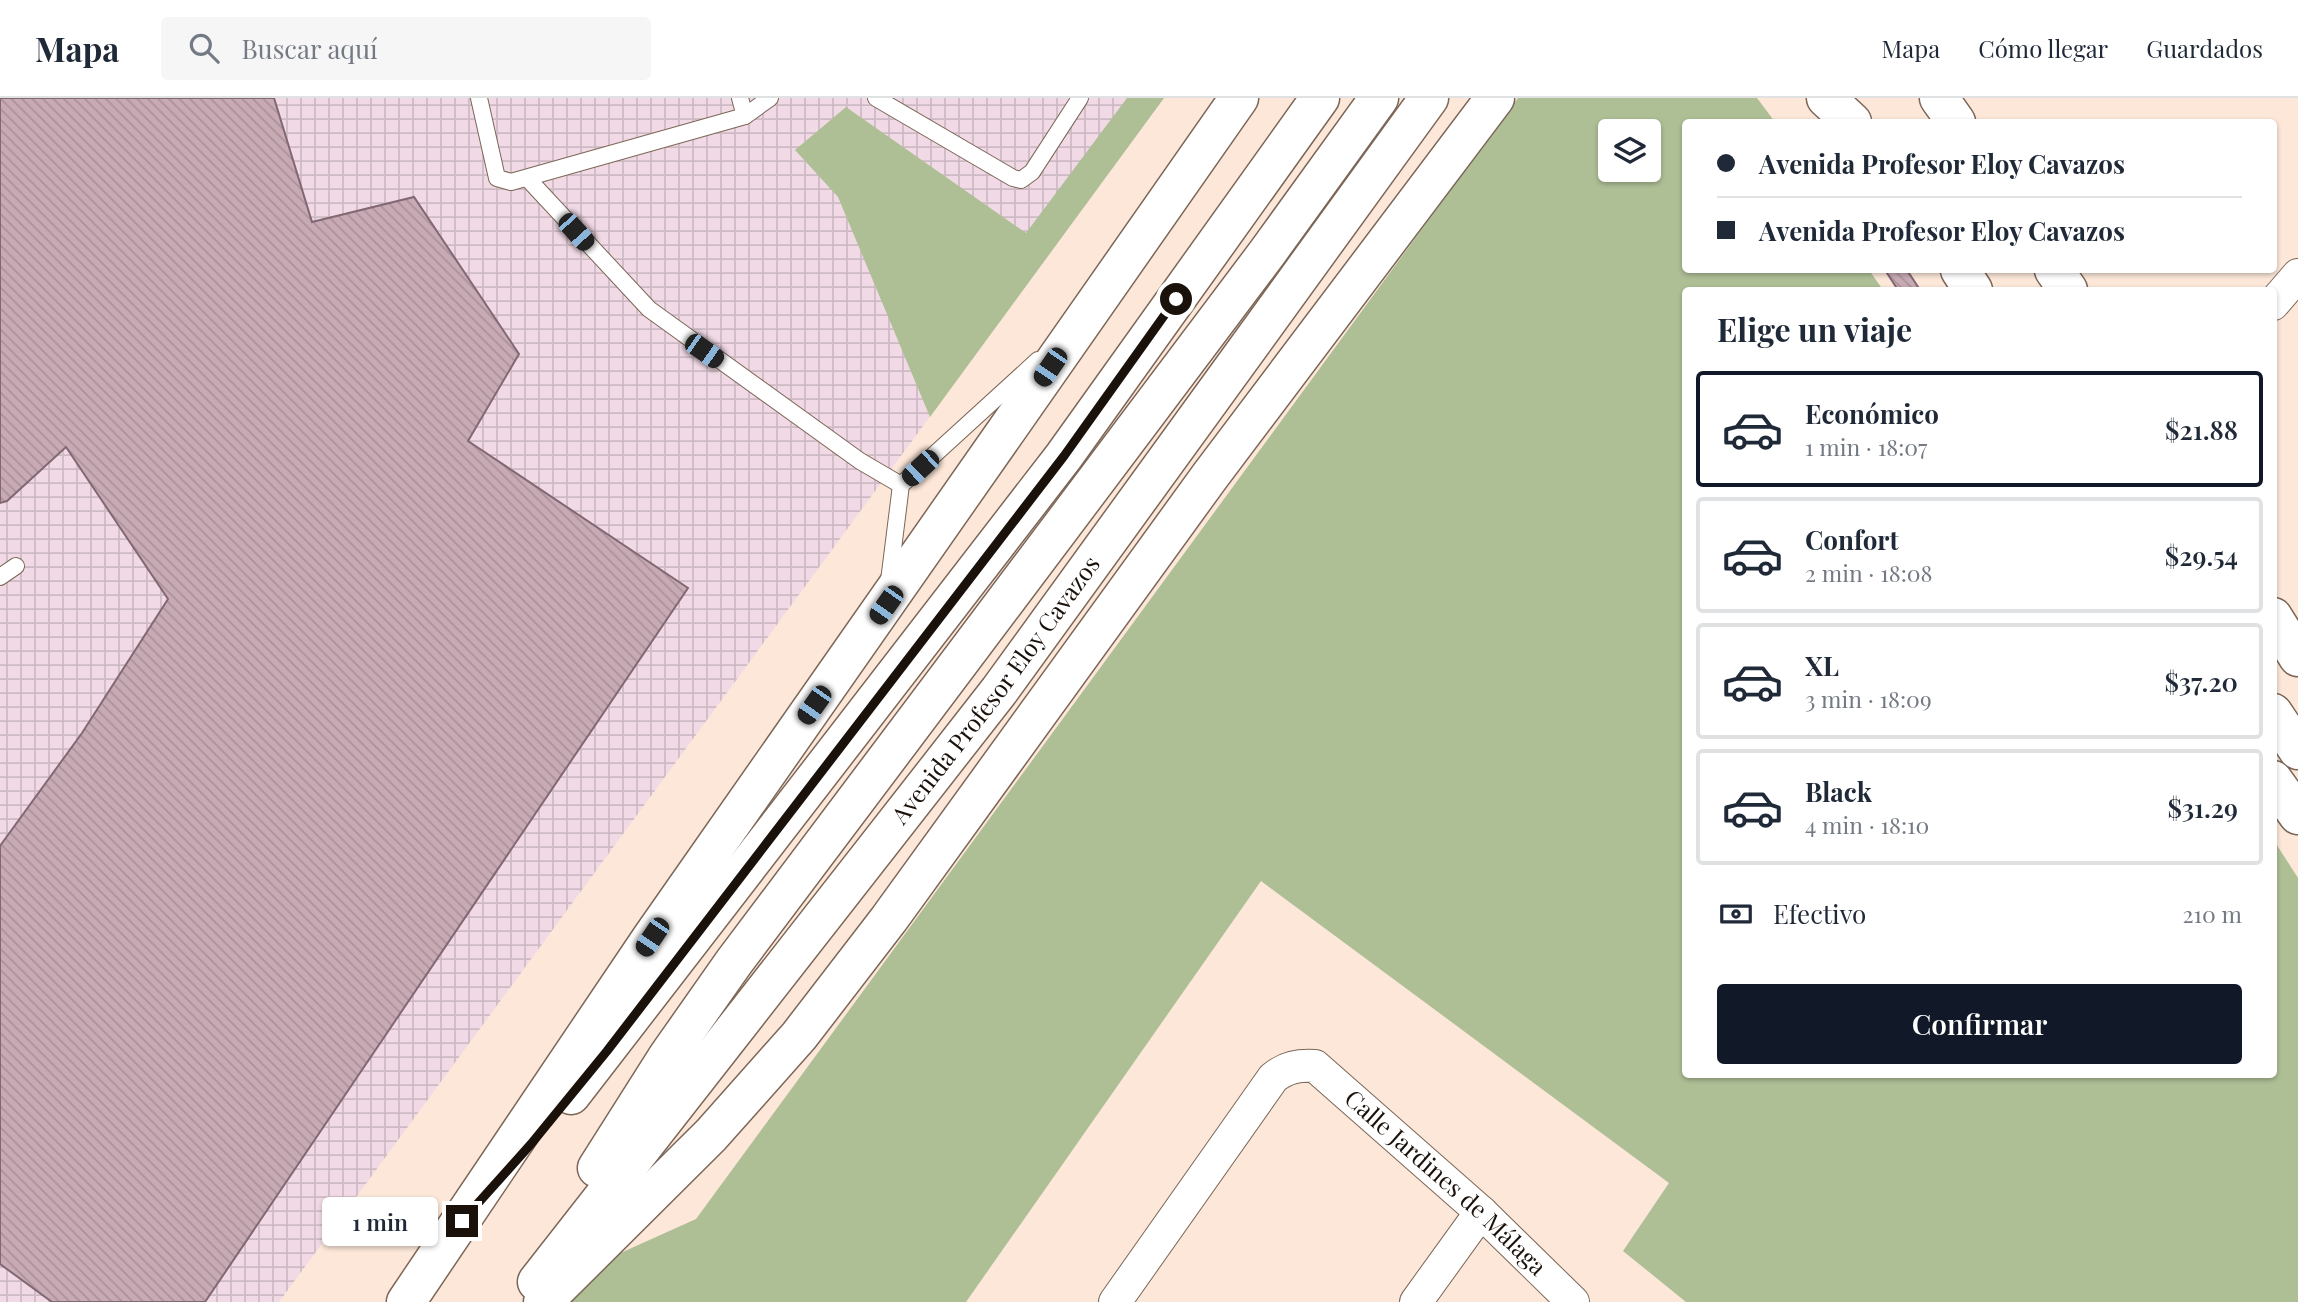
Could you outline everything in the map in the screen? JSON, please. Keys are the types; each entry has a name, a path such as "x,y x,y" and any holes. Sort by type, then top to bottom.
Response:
{"main road":[{"path":"406,1302 652,937 1239,98"},
{"path":"462,1221 487,1196 599,1061 1064,456 1320,98"},
{"name":"Avenida Profesor Eloy Cavazos","path":"544,1286 588,1183 668,1056 734,962 1259,264 1379,98"},
{"path":"1395,144 1401,104 1399,98"},
{"name":"Avenida Profesor Eloy Cavazos","path":"523,1302 544,1286 999,691 1429,98"},
{"path":"544,1286 711,1136 800,1036 889,919 1210,476 1494,98"},
{"path":"1826,98 1849,119"},
{"path":"1851,98 1865,119"},
{"path":"1940,98 1954,119"},
{"path":"2277,719 2298,750"},
{"path":"2277,786 2298,815"}],"street":[{"path":"2277,299 2298,275"},
{"name":"Calle Jardines de Málaga","path":"1115,1302 1273,1078 1290,1068 1315,1066 1481,1212 1573,1302"},
{"path":"1416,1302 1481,1212"}],"lane":[{"path":"479,98 497,178 511,183 745,116 770,98"},
{"path":"740,98 745,116"},
{"path":"876,98 1013,178 1021,180 1032,172 1080,98"},
{"path":"528,179 649,309 860,461 901,485"},
{"path":"886,605 901,485 1080,324"},
{"path":"0,577 16,566"}],"shaded area":[{"path":"0,98 1164,98 279,1302 0,1302"}],"green space":[{"path":"1127,98 1164,98 930,417 838,197 795,150 846,107 1026,233"},
{"path":"1518,98 1757,98 1773,119 1682,119 1682,273 1871,273 1881,287 1682,287 1682,1078 2277,1078 2277,845 2298,878 2298,1302 1686,1302 1623,1251 1669,1183 1261,881 966,1302 569,1302 596,1264 696,1219"}],"building":[{"path":"0,98 274,98 312,222 414,197 519,354 468,441 688,588 205,1302 52,1302 0,1264 0,846 82,733 168,599 66,447 7,501 0,503"},
{"path":"1887,273 1909,273 1918,287 1896,287"}],"route":[{"path":"462,1221 487,1196 607,1051 1064,456 1176,299"}]}
